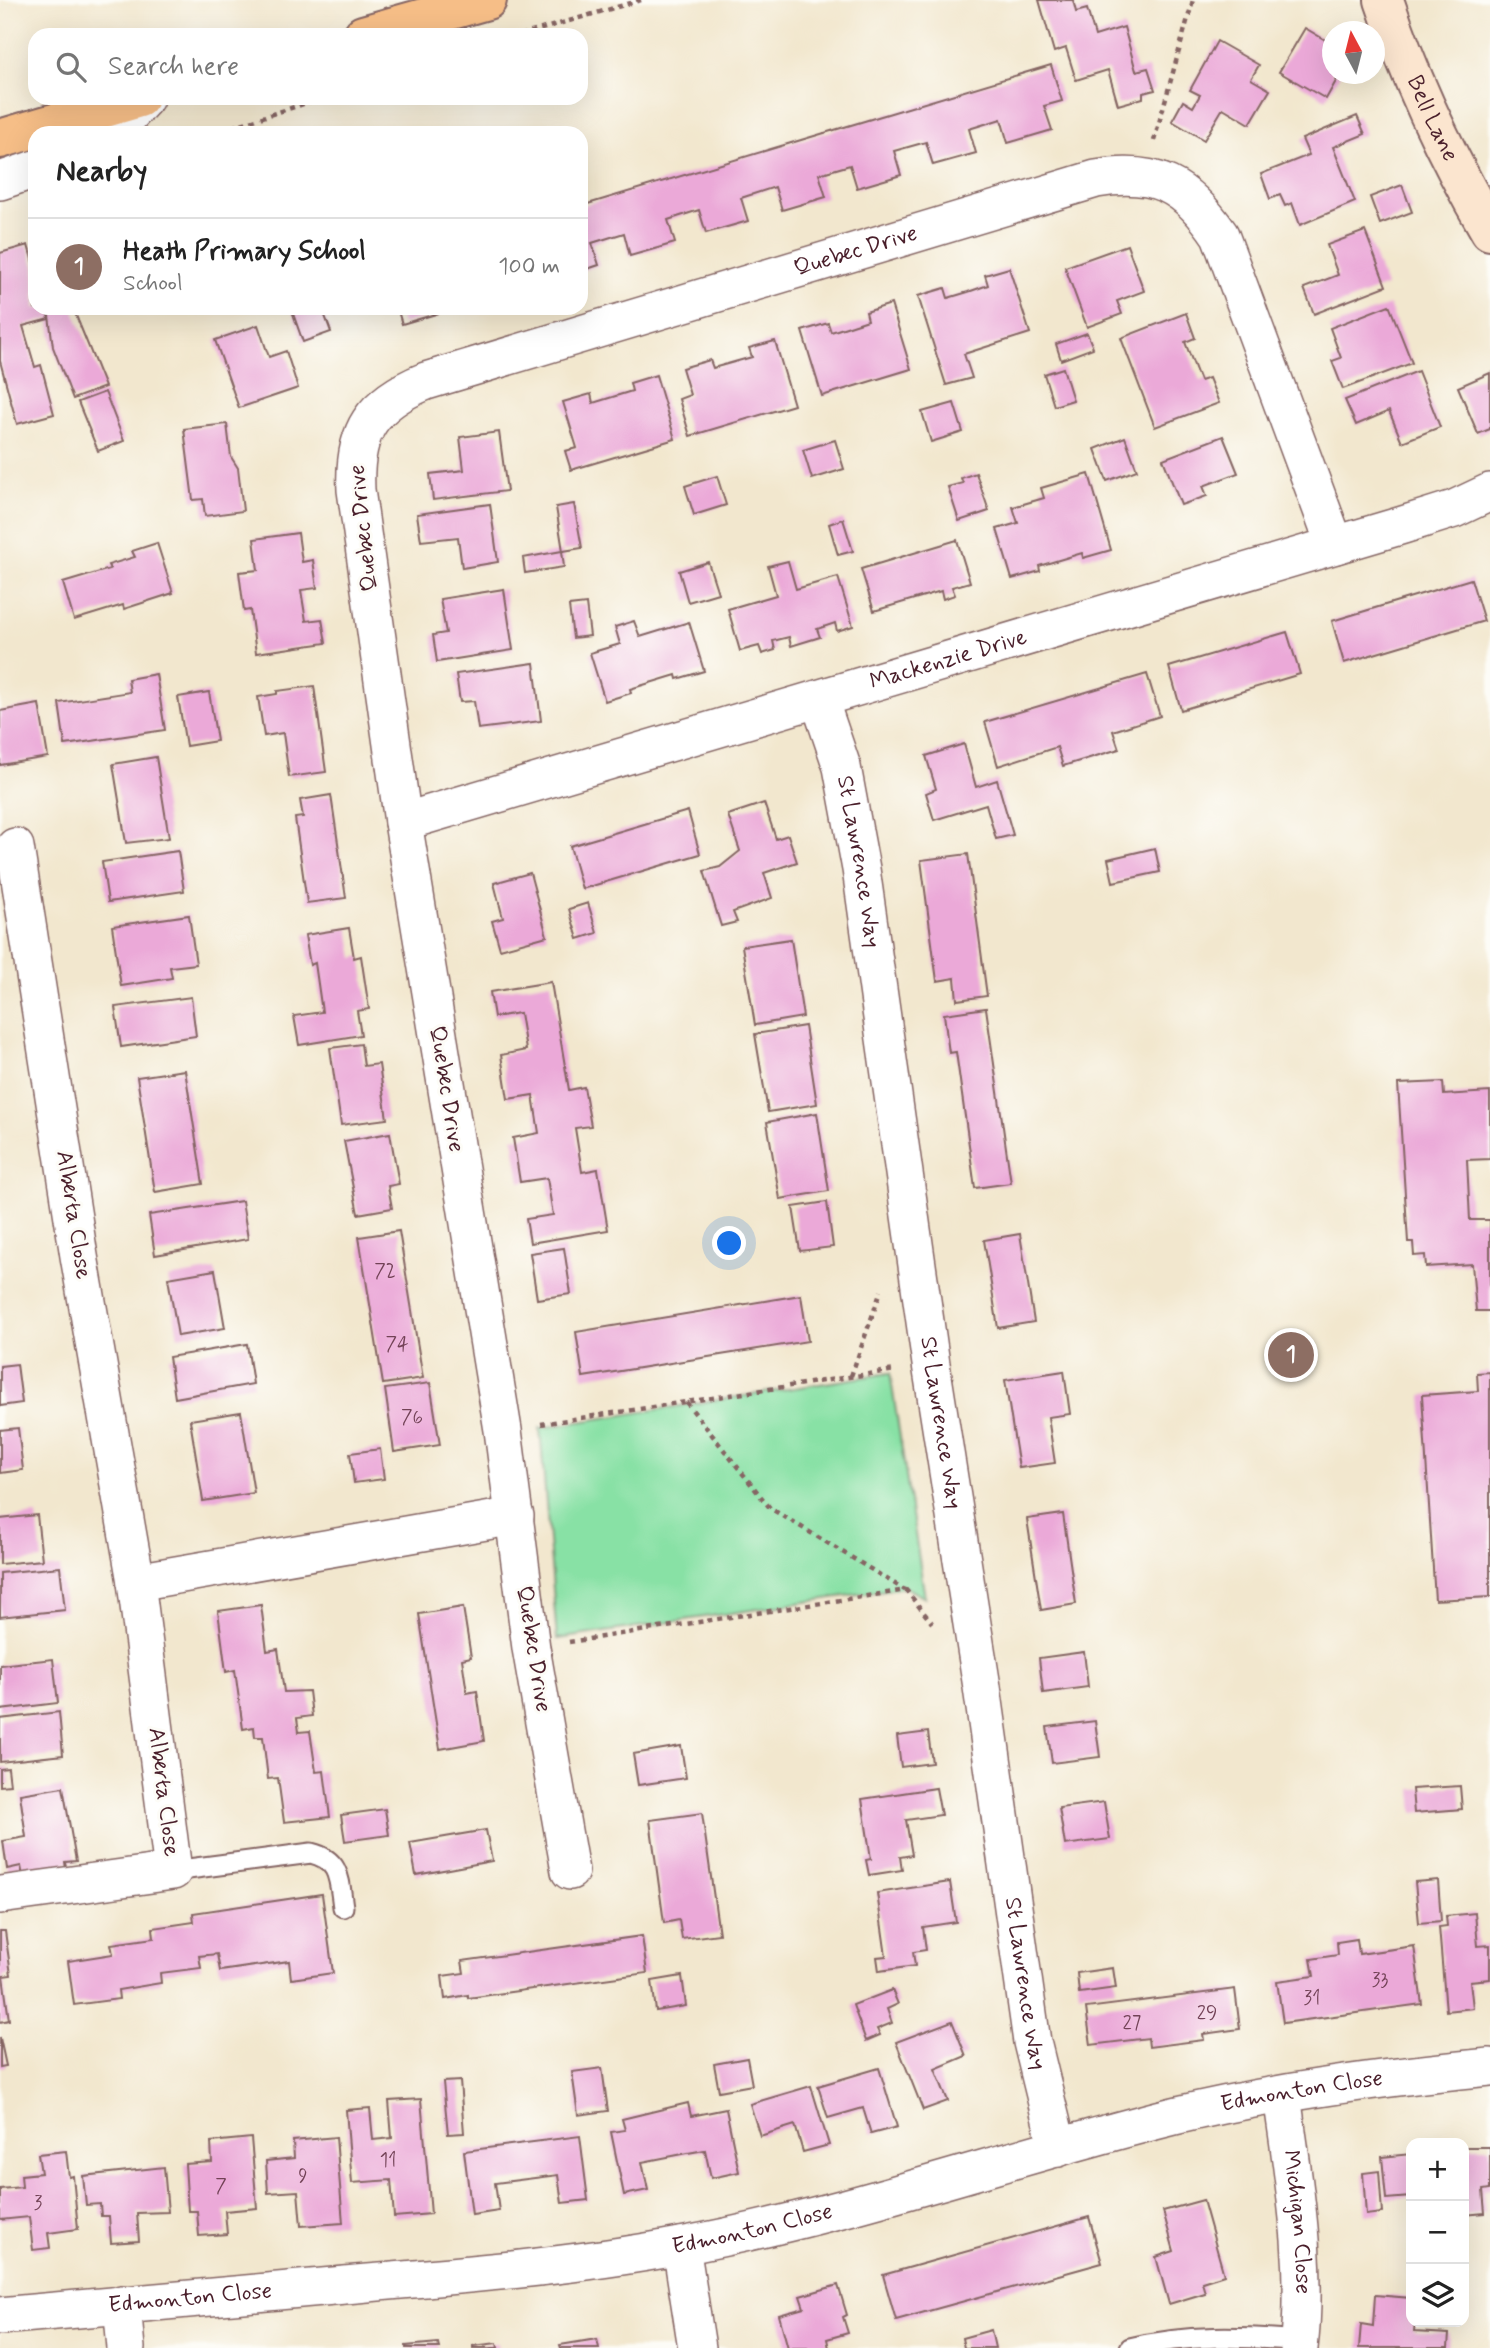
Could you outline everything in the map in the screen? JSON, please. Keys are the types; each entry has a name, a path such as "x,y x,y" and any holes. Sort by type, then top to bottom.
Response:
{"main road":[{"path":"388,28 487,0"},
{"path":"44,126 115,105"},
{"path":"0,139 28,131"}],"street":[{"name":"Bell Lane","path":"1384,0 1453,168 1490,231"},
{"path":"119,126 139,105"},
{"path":"0,181 28,171"},
{"name":"Quebec Drive","path":"570,1871 531,1648 503,1430 403,822 356,490 355,465 359,443 368,422 383,404 404,390 426,381 1096,179 1121,175 1144,176 1168,184 1188,197 1206,214 1220,235 1335,545"},
{"name":"Mackenzie Drive","path":"403,822 1454,509 1490,492"},
{"name":"St Lawrence Way","path":"819,699 842,767 861,869 914,1249 982,1687 1032,2042 1058,2148"},
{"name":"Alberta Close","path":"0,1895 173,1871 136,1582 79,1256 15,847"},
{"path":"136,1582 515,1516"},
{"name":"Edmonton Close","path":"0,2316 476,2274 582,2262 681,2246 783,2224 1176,2116 1282,2095 1415,2074 1490,2067"},
{"name":"Michigan Close","path":"1282,2095 1301,2249 1299,2344"},
{"path":"681,2246 697,2348"},
{"path":"122,2304 126,2348"}],"lane":[{"path":"173,1871 311,1853 324,1856 334,1865 343,1908"},
{"path":"1130,2348 1181,2339 1219,2337 1299,2344"}],"path":[{"path":"545,28 641,0"},
{"path":"1144,176 1193,0"},
{"path":"235,126 300,105"},
{"path":"851,1376 896,1252 914,1249"},
{"path":"503,1430 931,1364"},
{"path":"686,1402 770,1508 906,1590 936,1628"},
{"path":"531,1648 906,1590"}],"green space":[{"path":"890,1373 925,1598 905,1587 557,1639 540,1428"}],"building":[{"path":"1039,0 1073,0 1076,12 1087,9 1095,36 1124,27 1136,71 1148,68 1155,90 1143,93 1143,98 1118,105 1108,70 1076,80 1066,48 1054,52"},
{"path":"1305,28 1322,38 1322,84 1334,84 1326,99 1279,72"},
{"path":"1217,41 1259,65 1251,79 1270,90 1250,124 1223,108 1204,140 1172,121 1183,101 1193,107 1200,95 1190,90"},
{"path":"1051,65 1062,101 1044,106 1052,130 1008,143 1001,119 969,129 976,153 933,165 926,142 894,151 901,175 857,188 850,165 819,174 826,197 782,210 775,187 741,198 748,221 706,233 699,210 668,220 675,243 630,256 624,233 592,243 599,265 588,269 588,204"},
{"path":"1357,116 1365,134 1333,147 1355,202 1300,225 1292,203 1285,206 1280,195 1270,199 1261,174 1309,155 1302,139"},
{"path":"1402,185 1412,212 1380,224 1370,197"},
{"path":"1365,231 1386,286 1314,314 1304,288 1338,275 1327,245"},
{"path":"28,245 28,315 48,315 49,319 23,326 35,367 41,365 54,414 17,424 0,361 0,253"},
{"path":"1127,245 1144,291 1117,301 1122,314 1087,327 1065,267"},
{"path":"1009,268 1030,333 964,354 972,378 946,385 918,296 945,288 948,298 968,292 988,285 985,275"},
{"path":"891,304 911,369 822,396 802,331 828,323 831,332 868,320 866,312"},
{"path":"1389,305 1412,363 1343,389 1332,361 1341,358 1330,328"},
{"path":"1186,313 1195,338 1185,342 1200,381 1209,378 1219,403 1155,427 1121,338"},
{"path":"49,315 76,315 105,387 73,399 53,347"},
{"path":"293,315 325,315 331,332 303,342"},
{"path":"399,315 432,315 402,324"},
{"path":"258,325 269,357 286,351 298,388 239,408 215,340"},
{"path":"1087,333 1093,348 1061,360 1056,344"},
{"path":"775,341 794,405 690,436 679,399 690,395 682,368 710,360 713,368 752,357 749,348"},
{"path":"1063,368 1073,400 1054,406 1044,374"},
{"path":"1418,371 1440,427 1402,442 1389,411 1356,425 1345,400"},
{"path":"1490,373 1490,429 1478,434 1458,387"},
{"path":"656,375 675,439 571,470 565,451 577,448 563,402 591,394 593,403 632,391 630,383"},
{"path":"105,392 124,441 98,451 78,402"},
{"path":"954,403 963,432 931,442 922,412"},
{"path":"227,424 231,457 238,468 243,511 205,516 203,499 193,500 184,429"},
{"path":"499,432 507,491 433,500 430,474 464,470 460,437"},
{"path":"1223,436 1238,473 1203,486 1207,496 1181,505 1163,459"},
{"path":"1125,437 1137,470 1107,481 1095,449"},
{"path":"835,440 844,469 812,479 803,450"},
{"path":"976,473 989,511 959,521 948,487 963,483 961,478"},
{"path":"1089,474 1111,550 1083,558 1082,553 1039,566 1040,571 1012,579 997,529 1018,523 1013,507 1044,498 1041,488"},
{"path":"717,476 726,505 694,515 685,486"},
{"path":"490,504 498,562 462,568 458,537 421,541 417,514"},
{"path":"574,504 582,548 563,551 556,507"},
{"path":"843,519 853,551 838,555 829,524"},
{"path":"298,533 302,562 313,560 317,588 301,590 306,621 322,619 326,643 256,653 250,610 244,611 239,572 258,570 254,539"},
{"path":"957,540 970,582 952,587 955,595 943,599 941,591 874,611 861,569"},
{"path":"157,543 173,593 124,609 123,605 74,620 63,583 110,569 108,565 135,557 132,551"},
{"path":"562,551 564,567 525,573 523,558"},
{"path":"788,561 796,589 838,577 853,626 837,631 835,623 817,629 820,637 791,646 789,637 773,641 775,650 762,654 759,646 740,651 728,609 776,595 768,566"},
{"path":"708,562 718,593 688,602 679,571"},
{"path":"1471,579 1484,621 1344,663 1332,621"},
{"path":"504,589 513,650 437,662 433,635 446,633 440,599"},
{"path":"586,604 590,636 573,638 569,606"},
{"path":"634,621 640,637 689,622 704,671 677,679 676,675 630,689 631,693 605,701 590,653 620,644 615,627"},
{"path":"1287,632 1300,674 1181,710 1169,667"},
{"path":"534,663 541,721 478,729 474,701 460,702 456,674"},
{"path":"156,674 165,730 65,745 59,703 130,692 128,679"},
{"path":"1147,674 1160,716 1113,731 1119,749 1063,766 1057,747 998,766 985,722"},
{"path":"314,686 326,772 289,777 283,733 264,736 258,697 277,694 277,691"},
{"path":"209,692 217,741 186,746 178,697"},
{"path":"39,704 48,757 0,765 0,711"},
{"path":"964,744 976,787 997,780 1013,835 996,839 986,804 934,820 926,793 936,789 926,756"},
{"path":"156,757 169,838 126,843 113,764"},
{"path":"331,795 346,898 307,903 295,818 303,817 300,800"},
{"path":"764,803 776,839 788,835 797,862 764,873 772,898 733,912 737,922 721,926 704,871 720,867 740,851 728,815"},
{"path":"688,811 700,854 582,889 570,846"},
{"path":"1155,848 1160,872 1113,882 1108,859"},
{"path":"178,851 184,891 108,902 102,862"},
{"path":"968,854 987,996 957,1000 955,978 937,981 921,860"},
{"path":"530,873 547,936 500,949 492,921 503,918 494,883"},
{"path":"588,903 597,933 578,939 569,909"},
{"path":"189,915 196,964 170,967 172,978 121,986 112,926"},
{"path":"349,928 354,958 361,956 369,1009 357,1011 361,1035 299,1045 294,1016 322,1012 315,963 310,965 305,935"},
{"path":"791,939 803,1017 755,1025 742,946"},
{"path":"551,982 569,1090 584,1087 591,1126 575,1128 582,1172 598,1169 608,1230 530,1243 526,1219 553,1215 547,1178 520,1182 513,1138 539,1133 533,1095 508,1099 501,1055 526,1050 520,1013 494,1017 490,992"},
{"path":"191,997 196,1036 121,1047 115,1007"},
{"path":"986,1008 1011,1183 975,1188 956,1052 949,1053 944,1014"},
{"path":"805,1026 817,1104 768,1112 755,1034"},
{"path":"361,1044 364,1066 379,1064 387,1119 341,1125 330,1048"},
{"path":"185,1070 203,1184 155,1192 137,1077"},
{"path":"1443,1082 1444,1095 1490,1092 1490,1159 1467,1160 1470,1220 1490,1220 1490,1311 1476,1311 1472,1264 1426,1267 1425,1255 1414,1256 1413,1242 1408,1242 1398,1084"},
{"path":"817,1113 829,1191 780,1199 767,1122"},
{"path":"390,1133 399,1184 388,1186 392,1208 358,1214 344,1141"},
{"path":"242,1201 248,1239 155,1255 149,1215"},
{"path":"827,1202 833,1247 800,1251 793,1207"},
{"path":"399,1231 423,1378 383,1384 359,1237"},
{"path":"1020,1234 1034,1322 998,1328 984,1240"},
{"path":"564,1248 571,1294 537,1299 530,1253"},
{"path":"215,1270 225,1328 178,1336 168,1278"},
{"path":"801,1295 808,1341 583,1377 576,1332"},
{"path":"247,1344 253,1384 175,1398 169,1357"},
{"path":"17,1364 22,1403 0,1406 0,1366"},
{"path":"1064,1371 1070,1414 1048,1417 1055,1463 1019,1468 1005,1380"},
{"path":"1490,1372 1490,1597 1435,1600 1422,1395 1478,1391 1477,1373"},
{"path":"430,1383 440,1445 394,1452 385,1389"},
{"path":"241,1412 254,1493 203,1501 190,1420"},
{"path":"18,1428 23,1470 0,1473 0,1430"},
{"path":"380,1449 384,1479 354,1483 350,1453"},
{"path":"1063,1514 1076,1604 1041,1610 1027,1519"},
{"path":"37,1515 42,1560 0,1564 0,1519"},
{"path":"60,1567 65,1610 0,1617 0,1573"},
{"path":"261,1605 267,1651 278,1649 284,1692 309,1691 312,1716 297,1718 299,1732 310,1731 316,1772 324,1771 330,1817 284,1822 278,1778 268,1779 263,1737 255,1737 254,1727 243,1729 235,1670 226,1672 218,1611"},
{"path":"463,1607 471,1657 462,1659 467,1693 477,1691 484,1741 440,1749 419,1614"},
{"path":"1084,1652 1088,1687 1043,1693 1039,1658"},
{"path":"53,1659 58,1703 0,1710 0,1665"},
{"path":"59,1712 63,1755 0,1762 0,1719"},
{"path":"1095,1721 1100,1757 1052,1763 1047,1727"},
{"path":"928,1732 932,1763 901,1767 897,1736"},
{"path":"681,1746 686,1778 638,1785 633,1754"},
{"path":"8,1768 10,1785 0,1786 0,1769"},
{"path":"1460,1786 1462,1809 1414,1813 1412,1789"},
{"path":"63,1787 76,1861 65,1862 67,1876 24,1882 21,1866 7,1869 3,1841 26,1837 20,1794"},
{"path":"936,1788 941,1815 906,1820 912,1855 900,1857 902,1870 869,1875 866,1860 871,1859 862,1799"},
{"path":"1104,1802 1110,1839 1065,1845 1059,1808"},
{"path":"385,1809 389,1835 345,1841 341,1815"},
{"path":"702,1813 719,1934 682,1939 679,1920 664,1923 650,1820"},
{"path":"486,1830 492,1861 416,1875 410,1843"},
{"path":"1438,1880 1441,1921 1419,1923 1415,1882"},
{"path":"950,1882 956,1922 923,1927 926,1950 913,1952 915,1966 879,1971 877,1957 886,1956 877,1893"},
{"path":"322,1894 333,1973 291,1979 289,1961 220,1971 217,1954 199,1956 201,1968 160,1973 161,1983 118,1990 119,1999 74,2005 68,1961 113,1954 111,1944 154,1938 153,1928 194,1922 193,1913"},
{"path":"1475,1913 1478,1946 1490,1945 1490,1979 1470,1981 1473,2008 1446,2011 1439,1927 1447,1926 1446,1916"},
{"path":"0,1931 5,1931 11,1975 3,1976 9,2020 0,2022"},
{"path":"642,1936 647,1973 445,1999 442,1976 464,1973 462,1961"},
{"path":"1357,1939 1359,1954 1414,1946 1422,2004 1283,2023 1277,1981 1314,1976 1311,1959 1338,1955 1337,1942"},
{"path":"1113,1968 1116,1988 1079,1993 1077,1973"},
{"path":"682,1976 686,2006 656,2011 652,1981"},
{"path":"1235,1989 1240,2029 1203,2034 1204,2040 1149,2047 1148,2038 1091,2045 1086,2008"},
{"path":"892,1990 898,2004 887,2009 892,2023 877,2029 880,2035 866,2041 853,2005"},
{"path":"952,2021 966,2056 935,2069 948,2101 923,2110 896,2042"},
{"path":"0,2038 6,2066 0,2067"},
{"path":"747,2058 752,2085 719,2091 714,2064"},
{"path":"602,2068 608,2111 578,2115 572,2072"},
{"path":"879,2068 897,2127 871,2134 863,2108 828,2118 818,2086"},
{"path":"460,2081 464,2133 448,2134 443,2082"},
{"path":"811,2086 829,2145 803,2152 795,2125 760,2136 750,2104"},
{"path":"421,2099 431,2214 394,2217 391,2180 352,2183 346,2110 370,2108 373,2140 392,2138 389,2101"},
{"path":"688,2103 691,2116 726,2109 739,2172 711,2178 705,2150 642,2162 648,2190 624,2195 611,2132 625,2130 622,2119"},
{"path":"580,2136 588,2200 562,2203 558,2175 495,2183 499,2211 472,2215 464,2151"},
{"path":"336,2137 343,2223 301,2226 298,2191 268,2193 266,2161 294,2158 293,2141"},
{"path":"251,2138 257,2208 225,2211 227,2234 199,2236 197,2211 188,2211 185,2164 212,2162 211,2142"},
{"path":"1469,2147 1490,2147 1490,2189 1483,2190 1485,2213 1469,2215"},
{"path":"66,2151 69,2177 73,2176 78,2229 48,2233 50,2248 33,2250 29,2217 0,2220 0,2189 22,2187 21,2175 41,2173 38,2154"},
{"path":"1406,2155 1406,2197 1386,2199 1382,2157"},
{"path":"164,2167 168,2212 137,2213 139,2241 111,2243 109,2216 101,2216 100,2204 86,2205 83,2176"},
{"path":"1379,2171 1382,2213 1366,2215 1363,2173"},
{"path":"1203,2200 1224,2275 1202,2282 1205,2293 1169,2304 1156,2257 1174,2251 1163,2211"},
{"path":"1089,2217 1102,2263 896,2320 883,2275"},
{"path":"838,2285 847,2315 843,2317 848,2333 827,2339 829,2348 788,2348 779,2315 804,2308 800,2296"},
{"path":"1375,2295 1406,2298 1406,2327 1414,2327 1414,2332 1449,2334 1448,2348 1359,2348 1361,2324 1373,2326"},
{"path":"991,2330 995,2348 964,2348 962,2338"},
{"path":"597,2339 599,2348 561,2348 560,2345"},
{"path":"438,2343 439,2348 406,2348 406,2346"},
{"path":"497,2343 498,2348 473,2348 473,2346"}],"place":[{"name":"Heath Primary School","path":"1291,1355"}]}
